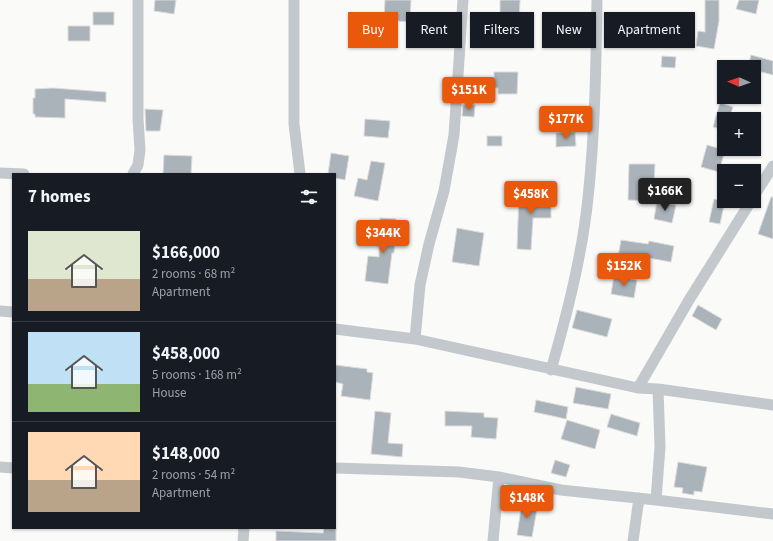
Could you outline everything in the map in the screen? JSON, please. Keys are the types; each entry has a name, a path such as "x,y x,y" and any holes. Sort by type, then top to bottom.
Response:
{"street":[{"path":"134,173 138,165 140,150 138,119 138,0"},
{"path":"294,0 294,124 300,173"},
{"path":"415,339 420,285 429,244 444,191 454,135 463,0"},
{"path":"551,370 564,327 577,267 588,198 596,59 597,0"},
{"path":"761,185 773,166"},
{"path":"0,173 12,174"},
{"path":"638,388 689,300 747,208"},
{"path":"0,311 12,312"},
{"path":"336,329 415,339 638,388 658,389 773,405"},
{"path":"656,500 660,447 658,389"},
{"path":"0,467 12,468"},
{"path":"336,468 459,472 499,477 561,490 773,514"},
{"path":"492,541 499,477"},
{"path":"633,541 639,498"},
{"path":"243,541 244,529"}],"building":[{"path":"155,0 176,0 174,14 154,11"},
{"path":"385,0 411,0 410,12 406,12 406,22 398,21 398,12 384,12"},
{"path":"500,0 520,0 520,12 500,12"},
{"path":"705,0 719,0 719,21 714,49 696,46 698,31 705,32"},
{"path":"739,0 759,0 756,14 736,9"},
{"path":"93,12 114,12 114,25 93,25"},
{"path":"68,26 90,26 90,41 68,41"},
{"path":"751,55 773,61 773,75 761,72 761,60 750,60"},
{"path":"662,56 676,57 675,68 661,67"},
{"path":"494,72 518,72 517,94 498,94 498,88 494,88"},
{"path":"53,88 106,92 106,102 65,99 65,118 35,117 35,114 33,114 33,98 35,98 35,89"},
{"path":"720,104 733,107 731,112 717,112"},
{"path":"463,105 475,105 474,117 462,116"},
{"path":"145,109 163,110 160,131 146,131"},
{"path":"717,113 717,128 713,127"},
{"path":"365,119 390,121 388,138 364,136"},
{"path":"575,132 576,146 556,147 556,133"},
{"path":"487,136 502,136 502,146 487,146"},
{"path":"707,145 717,148 717,156 723,156 721,164 717,164 717,171 701,167"},
{"path":"331,153 349,156 345,180 336,178 336,173 328,173"},
{"path":"164,155 192,156 191,173 163,173"},
{"path":"371,161 385,163 378,201 354,196 358,178 367,180"},
{"path":"629,164 655,164 653,201 628,200"},
{"path":"519,192 551,192 551,218 533,218 531,250 517,249"},
{"path":"771,197 773,197 773,239 758,234"},
{"path":"714,199 717,200 717,208 723,208 720,224 709,222"},
{"path":"657,201 676,205 672,223 654,219"},
{"path":"380,218 396,219 394,253 392,253 388,284 365,281 368,256 379,257"},
{"path":"457,228 484,233 479,266 452,262"},
{"path":"621,240 648,244 649,241 674,246 671,262 643,257 642,261 618,257"},
{"path":"614,276 637,280 634,298 611,294"},
{"path":"698,305 722,319 716,330 692,316"},
{"path":"577,310 612,319 607,337 572,328"},
{"path":"336,365 367,369 367,372 373,373 370,400 341,396 343,384 336,382"},
{"path":"576,387 611,394 608,409 573,403"},
{"path":"536,400 568,407 566,419 534,412"},
{"path":"375,411 391,413 388,443 403,444 402,457 371,454"},
{"path":"445,411 484,413 484,417 498,418 496,439 471,437 472,426 445,426"},
{"path":"611,414 640,423 637,436 607,427"},
{"path":"567,420 600,430 595,449 561,439"},
{"path":"555,460 570,465 566,477 551,473"},
{"path":"678,462 707,467 702,492 694,491 694,495 682,493 683,488 674,487"},
{"path":"522,502 538,504 532,537 517,535"},
{"path":"324,529 336,529 336,541 276,541 276,531 323,533"}]}
